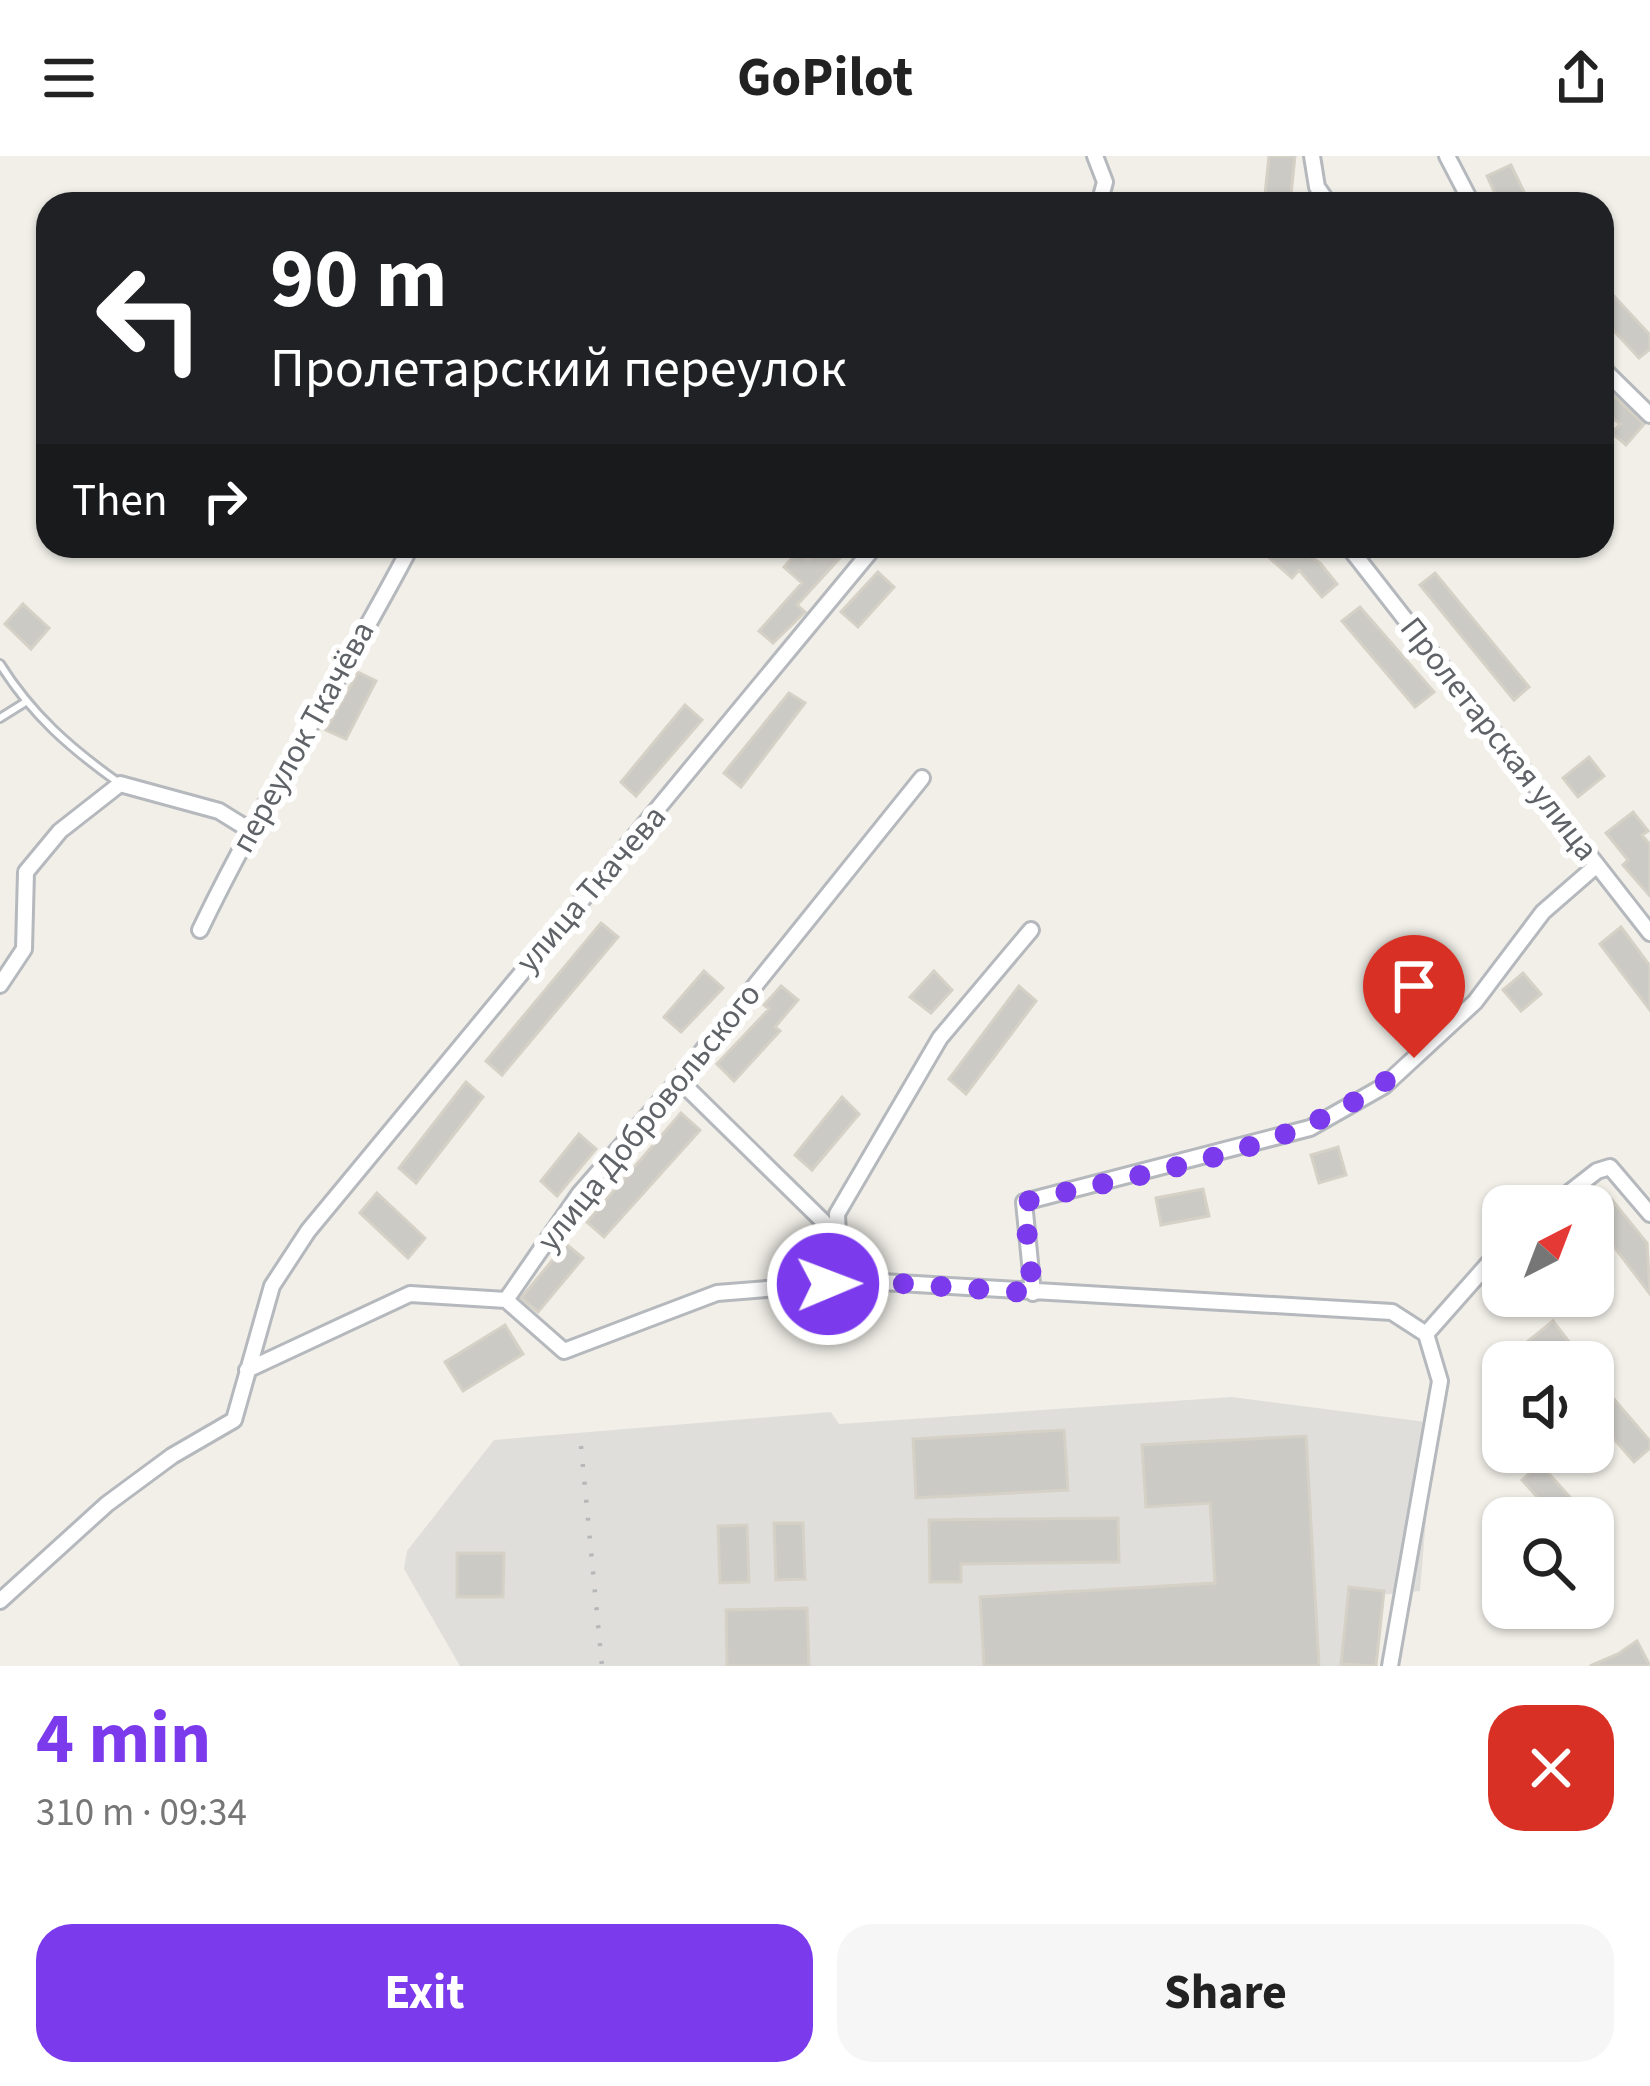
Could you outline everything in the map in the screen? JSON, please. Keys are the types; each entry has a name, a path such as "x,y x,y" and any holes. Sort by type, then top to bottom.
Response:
{"street":[{"path":"1095,156 1105,182 1102,192"},
{"path":"1312,156 1321,192"},
{"path":"1447,156 1466,192"},
{"path":"1614,380 1650,415"},
{"name":"переулок Ткачёва","path":"200,930 248,829 277,790 404,558"},
{"name":"улица Ткачева","path":"0,1601 107,1504 172,1456 235,1420 272,1286 308,1232 865,558"},
{"name":"Пролетарская улица","path":"1357,558 1650,933"},
{"name":"улица Добровольского","path":"506,1300 580,1193 680,1080 922,778"},
{"path":"0,985 24,949 26,872 60,831 120,784 219,811 248,829"},
{"path":"1033,1293 1024,1202 1310,1129 1384,1086 1475,1002 1543,912 1597,865"},
{"path":"838,1236 837,1214 940,1038 1031,930"},
{"path":"680,1080 838,1236 866,1281"},
{"path":"1579,1185 1610,1167 1650,1214"},
{"path":"1426,1334 1482,1271"},
{"path":"247,1370 410,1294 506,1300 564,1352 717,1293 866,1281 1392,1312 1426,1334 1440,1382 1390,1666"}],"lane":[{"path":"0,664 25,703 65,744 120,784"},
{"path":"0,718 25,703"}],"shaded area":[{"path":"1232,1397 1434,1423 1420,1591 1369,1596 1351,1666 460,1666 404,1569 407,1551 494,1440 831,1412 839,1424"}],"building":[{"path":"1269,156 1295,156 1291,192 1265,192"},
{"path":"1511,165 1524,192 1494,192 1487,176"},
{"path":"1614,296 1650,335 1650,349 1639,358 1614,331"},
{"path":"1614,396 1644,424 1626,445 1614,435 1620,424 1614,419"},
{"path":"792,558 840,558 797,605 805,612 773,643 759,631 802,583 784,567"},
{"path":"1269,558 1312,558 1337,584 1322,597 1299,570 1292,578"},
{"path":"878,572 894,587 858,627 841,612"},
{"path":"1435,573 1529,687 1514,700 1420,585"},
{"path":"23,604 49,628 31,649 5,624"},
{"path":"1360,607 1434,692 1415,707 1342,621"},
{"path":"358,672 376,681 346,739 326,730"},
{"path":"789,693 805,703 741,787 724,773"},
{"path":"685,705 702,720 636,796 621,782"},
{"path":"1589,757 1604,776 1578,797 1563,778"},
{"path":"1633,812 1648,831 1642,835 1650,845 1650,896 1623,865 1628,860 1606,833"},
{"path":"601,923 618,937 502,1075 486,1061"},
{"path":"1621,927 1650,966 1650,1010 1600,944"},
{"path":"704,971 723,988 681,1032 664,1017"},
{"path":"934,971 952,990 931,1013 910,997"},
{"path":"1523,973 1541,994 1521,1011 1503,990"},
{"path":"781,986 798,1000 775,1027 780,1031 734,1081 717,1064 769,1009 764,1005"},
{"path":"1019,986 1036,1001 966,1094 949,1079"},
{"path":"466,1082 483,1097 416,1183 399,1168"},
{"path":"842,1097 859,1114 812,1170 795,1155"},
{"path":"681,1113 700,1130 604,1237 587,1222"},
{"path":"579,1134 596,1149 557,1196 541,1181"},
{"path":"1338,1147 1346,1175 1319,1183 1311,1155"},
{"path":"1203,1189 1209,1216 1161,1225 1156,1198"},
{"path":"377,1193 425,1238 408,1258 360,1213"},
{"path":"1614,1202 1647,1243 1650,1294 1614,1247"},
{"path":"566,1244 583,1258 538,1312 521,1298"},
{"path":"1553,1321 1568,1341 1528,1341"},
{"path":"505,1325 523,1354 463,1391 445,1362"},
{"path":"1614,1399 1650,1441 1650,1448 1634,1462 1614,1439"},
{"path":"1064,1430 1068,1490 916,1498 913,1439"},
{"path":"1306,1436 1319,1666 984,1666 980,1597 1215,1583 1210,1503 1146,1507 1142,1445"},
{"path":"1530,1473 1548,1473 1570,1497 1537,1497 1522,1480"},
{"path":"1118,1518 1119,1562 961,1564 961,1582 930,1582 929,1520"},
{"path":"774,1523 803,1523 805,1579 776,1580"},
{"path":"747,1525 749,1582 720,1583 718,1526"},
{"path":"457,1553 504,1553 503,1597 457,1597"},
{"path":"1349,1587 1384,1591 1376,1666 1341,1664"},
{"path":"807,1608 809,1666 727,1666 726,1610"},
{"path":"1637,1641 1650,1666 1590,1666 1618,1654"}],"railway":[{"path":"581,1446 602,1666"}],"route":[{"path":"828,1284 866,1281 1033,1293 1024,1202 1310,1129 1384,1086 1414,1058"}]}
